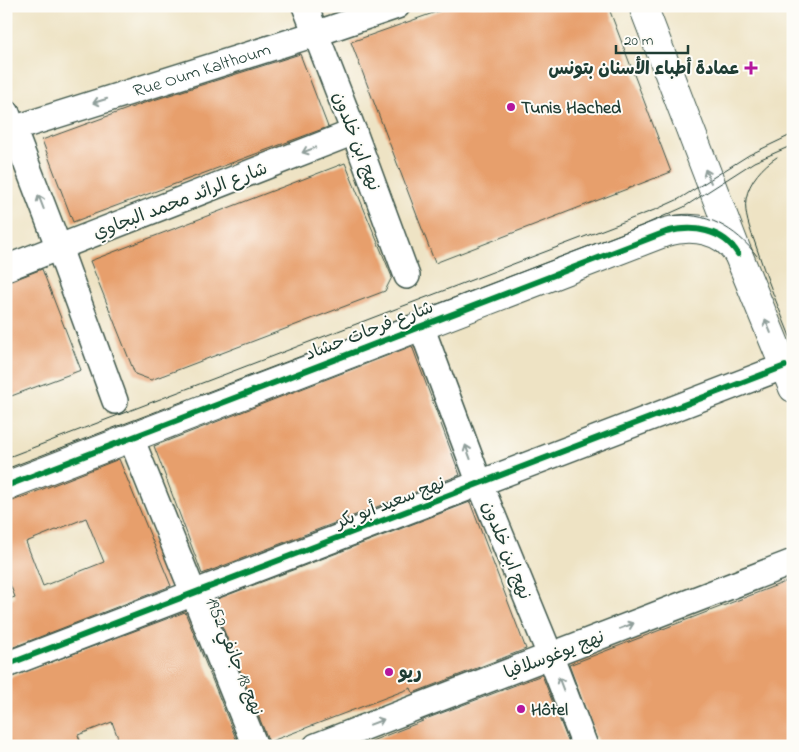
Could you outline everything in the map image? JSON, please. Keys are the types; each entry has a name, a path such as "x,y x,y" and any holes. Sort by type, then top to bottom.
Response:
{"street":[{"name":"نهج ابن خلدون","path":"305,6 407,276"},
{"name":"Rue Oum Kalthoum","path":"8,124 315,34 397,6"},
{"path":"643,6 738,254 789,377"},
{"path":"8,124 59,248 115,401"},
{"name":"شارع الرائد محمد البجاوي","path":"6,268 354,132"},
{"name":"شارع فرحات حشاد","path":"6,486 674,230 694,228 713,232 729,242 738,254"},
{"name":"نهج ابن خلدون","path":"421,326 480,484 585,746"},
{"name":"نهج سعيد أبو بكر","path":"6,665 480,484 789,377"},
{"name":"نهج 18 جانفي 1952","path":"131,438 255,746"},
{"name":"نهج يوغوسلافيا","path":"316,746 793,562"}],"building":[{"name":"Tunis Hached","path":"453,6 608,6 671,172 435,263 351,42"},
{"path":"300,54 328,127 73,222 42,140 141,104"},
{"path":"345,163 392,277 385,291 151,380 135,374 90,261"},
{"path":"42,269 81,370 6,398 6,283"},
{"path":"412,346 460,475 202,574 154,446"},
{"path":"119,459 171,586 6,650 6,600 15,597 6,574 6,501 10,502","holes":["86,518 104,562 43,586 26,542"]},
{"path":"470,502 526,649 413,693 411,688 269,742 212,601"},
{"path":"793,579 793,746 599,746 569,665"},
{"path":"185,612 239,746 121,746 112,722 78,735 82,746 6,746 6,679"},
{"path":"542,675 570,746 364,746 364,744 423,720"}],"tram line":[{"path":"6,458 657,209 679,199 749,155 793,134"},
{"path":"6,469 644,225 684,207 754,162 793,145"},
{"path":"777,157 762,169 753,180 746,199 746,210 749,227 793,344"},
{"path":"671,216 696,216 719,224 739,237 757,256"}],"cycle path":[{"path":"6,486 666,232 697,229 716,234 732,246 738,254"},
{"path":"6,665 785,366"}],"place":[{"name":"عمادة أطباء الأسنان بتونس","path":"751,68"},
{"name":"Tunis Hached","path":"511,107"},
{"name":"ريو","path":"389,672"},
{"name":"Hôtel","path":"521,709"}]}
